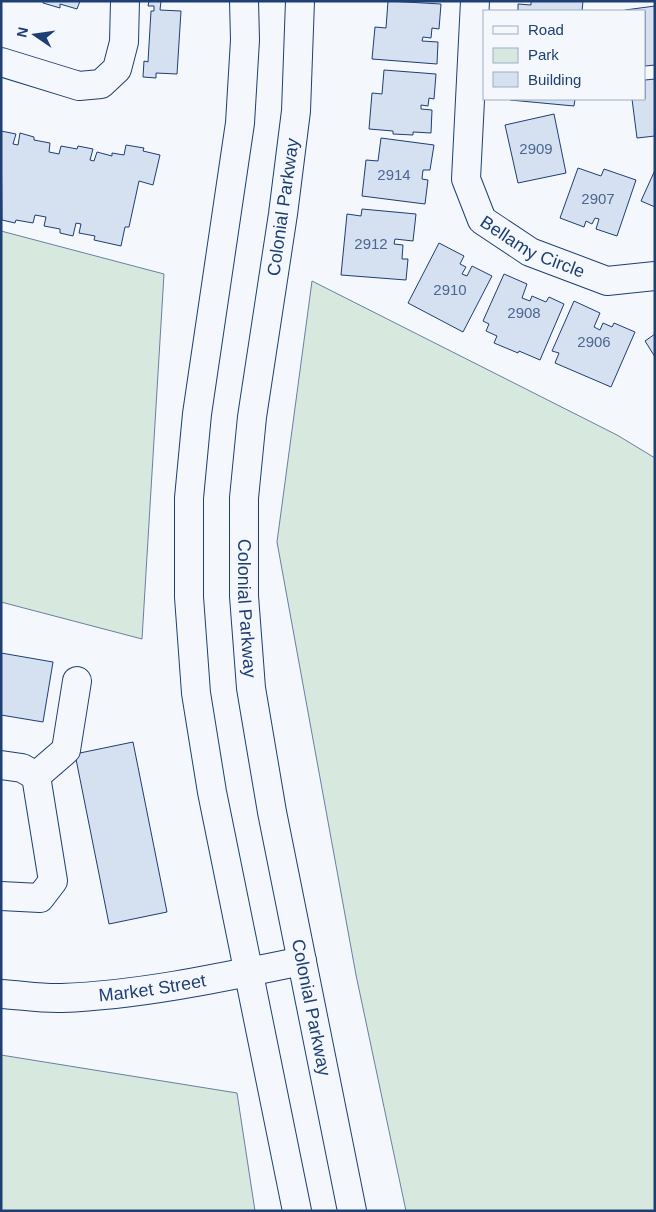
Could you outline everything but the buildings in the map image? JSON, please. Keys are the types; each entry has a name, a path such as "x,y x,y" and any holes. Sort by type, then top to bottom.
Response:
{"street":[{"path":"1,62 79,86 101,84 117,69 124,42 125,1"},
{"path":"244,1 245,40 240,123 197,414 189,498 189,597 196,693 212,792 297,1211"},
{"name":"Colonial Parkway","path":"300,1 296,111 252,417 244,498 244,596 251,688 272,812 352,1211"},
{"name":"Bellamy Circle","path":"475,1 466,179 482,220 530,252 606,281 655,276"},
{"path":"36,776 66,750 77,681"},
{"path":"1,765 22,768 36,776"},
{"path":"1,896 40,898 53,881 36,776"},
{"name":"Market Street","path":"1,994 60,998 136,991 302,961"}],"green space":[{"path":"1,231 164,274 142,639 1,602"},
{"path":"312,281 617,435 655,458 655,1211 406,1211 356,975 277,542"},
{"path":"1,1055 237,1093 255,1211 1,1211"}]}
